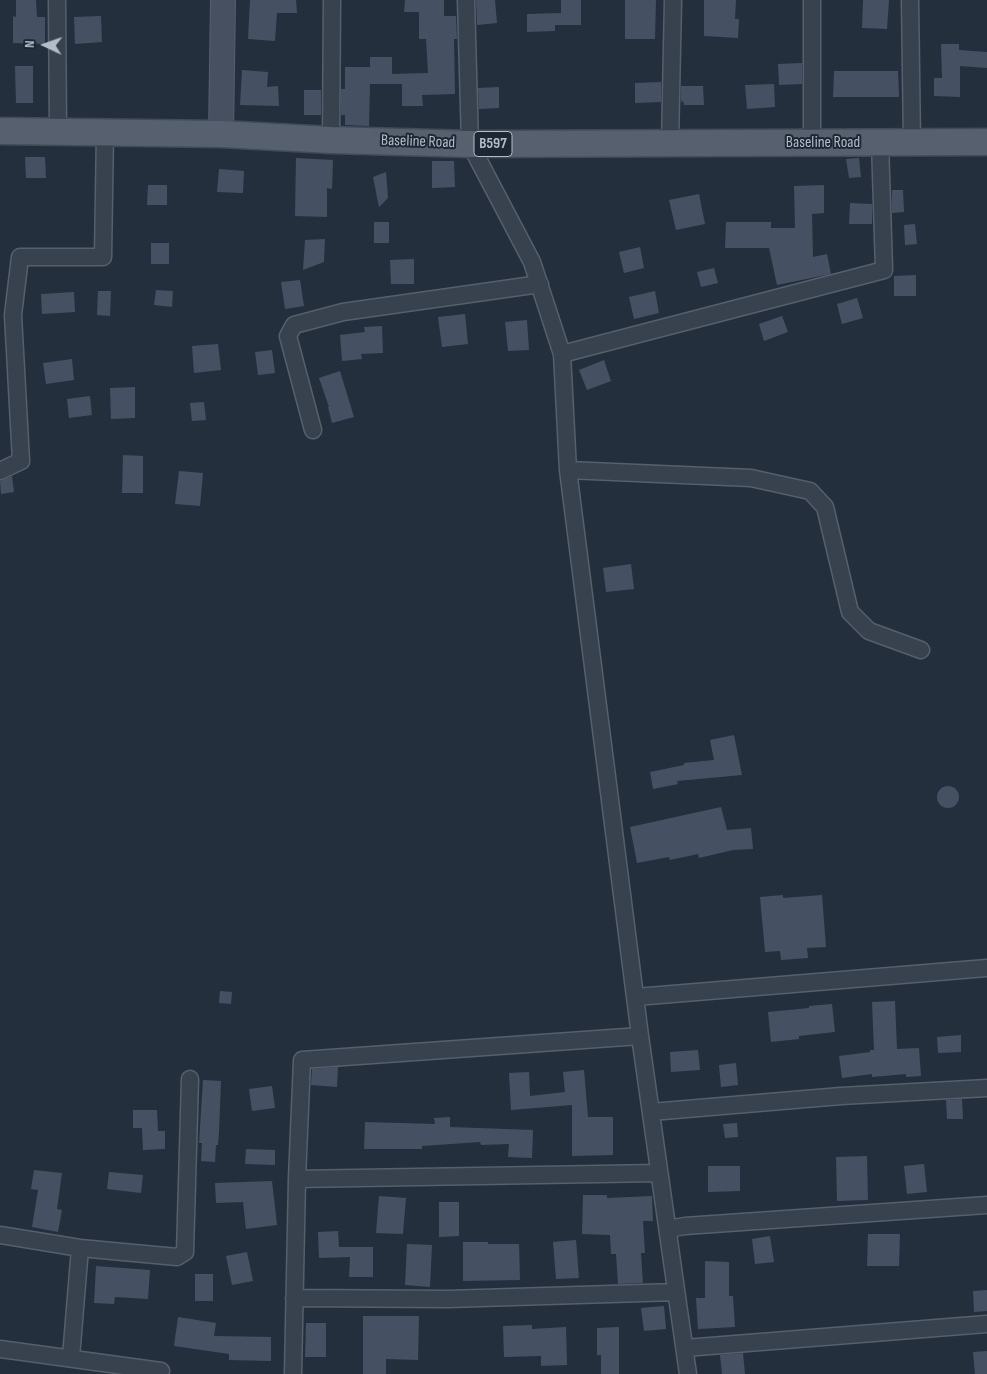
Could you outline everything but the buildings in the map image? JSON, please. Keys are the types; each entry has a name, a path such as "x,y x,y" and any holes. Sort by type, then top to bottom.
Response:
{"main road":[{"name":"Baseline Road","path":"0,131 221,134 331,140 470,144 987,142"}],"street":[{"path":"57,0 58,131"},
{"path":"221,134 222,0"},
{"path":"331,140 332,0"},
{"path":"466,0 470,144 532,262 562,354 568,470 658,1173 668,1229 688,1374"},
{"path":"670,143 673,0"},
{"path":"812,0 812,143"},
{"path":"910,0 912,142"},
{"path":"0,471 22,461 13,314 20,257 103,257 105,131"},
{"path":"562,354 884,270 880,142"},
{"path":"313,430 288,336 294,325 343,312 540,284"},
{"path":"568,470 750,478 810,490 825,507 850,612 870,631 921,650"},
{"path":"636,997 987,968"},
{"path":"293,1374 297,1179 302,1060 640,1036"},
{"path":"0,1236 80,1248 177,1257 185,1252 190,1079"},
{"path":"651,1112 841,1096 987,1088"},
{"path":"297,1179 658,1173"},
{"path":"668,1229 987,1205"},
{"path":"71,1358 80,1248"},
{"path":"294,1298 448,1299 676,1292"},
{"path":"685,1348 987,1324"},
{"path":"0,1349 161,1371"}]}
